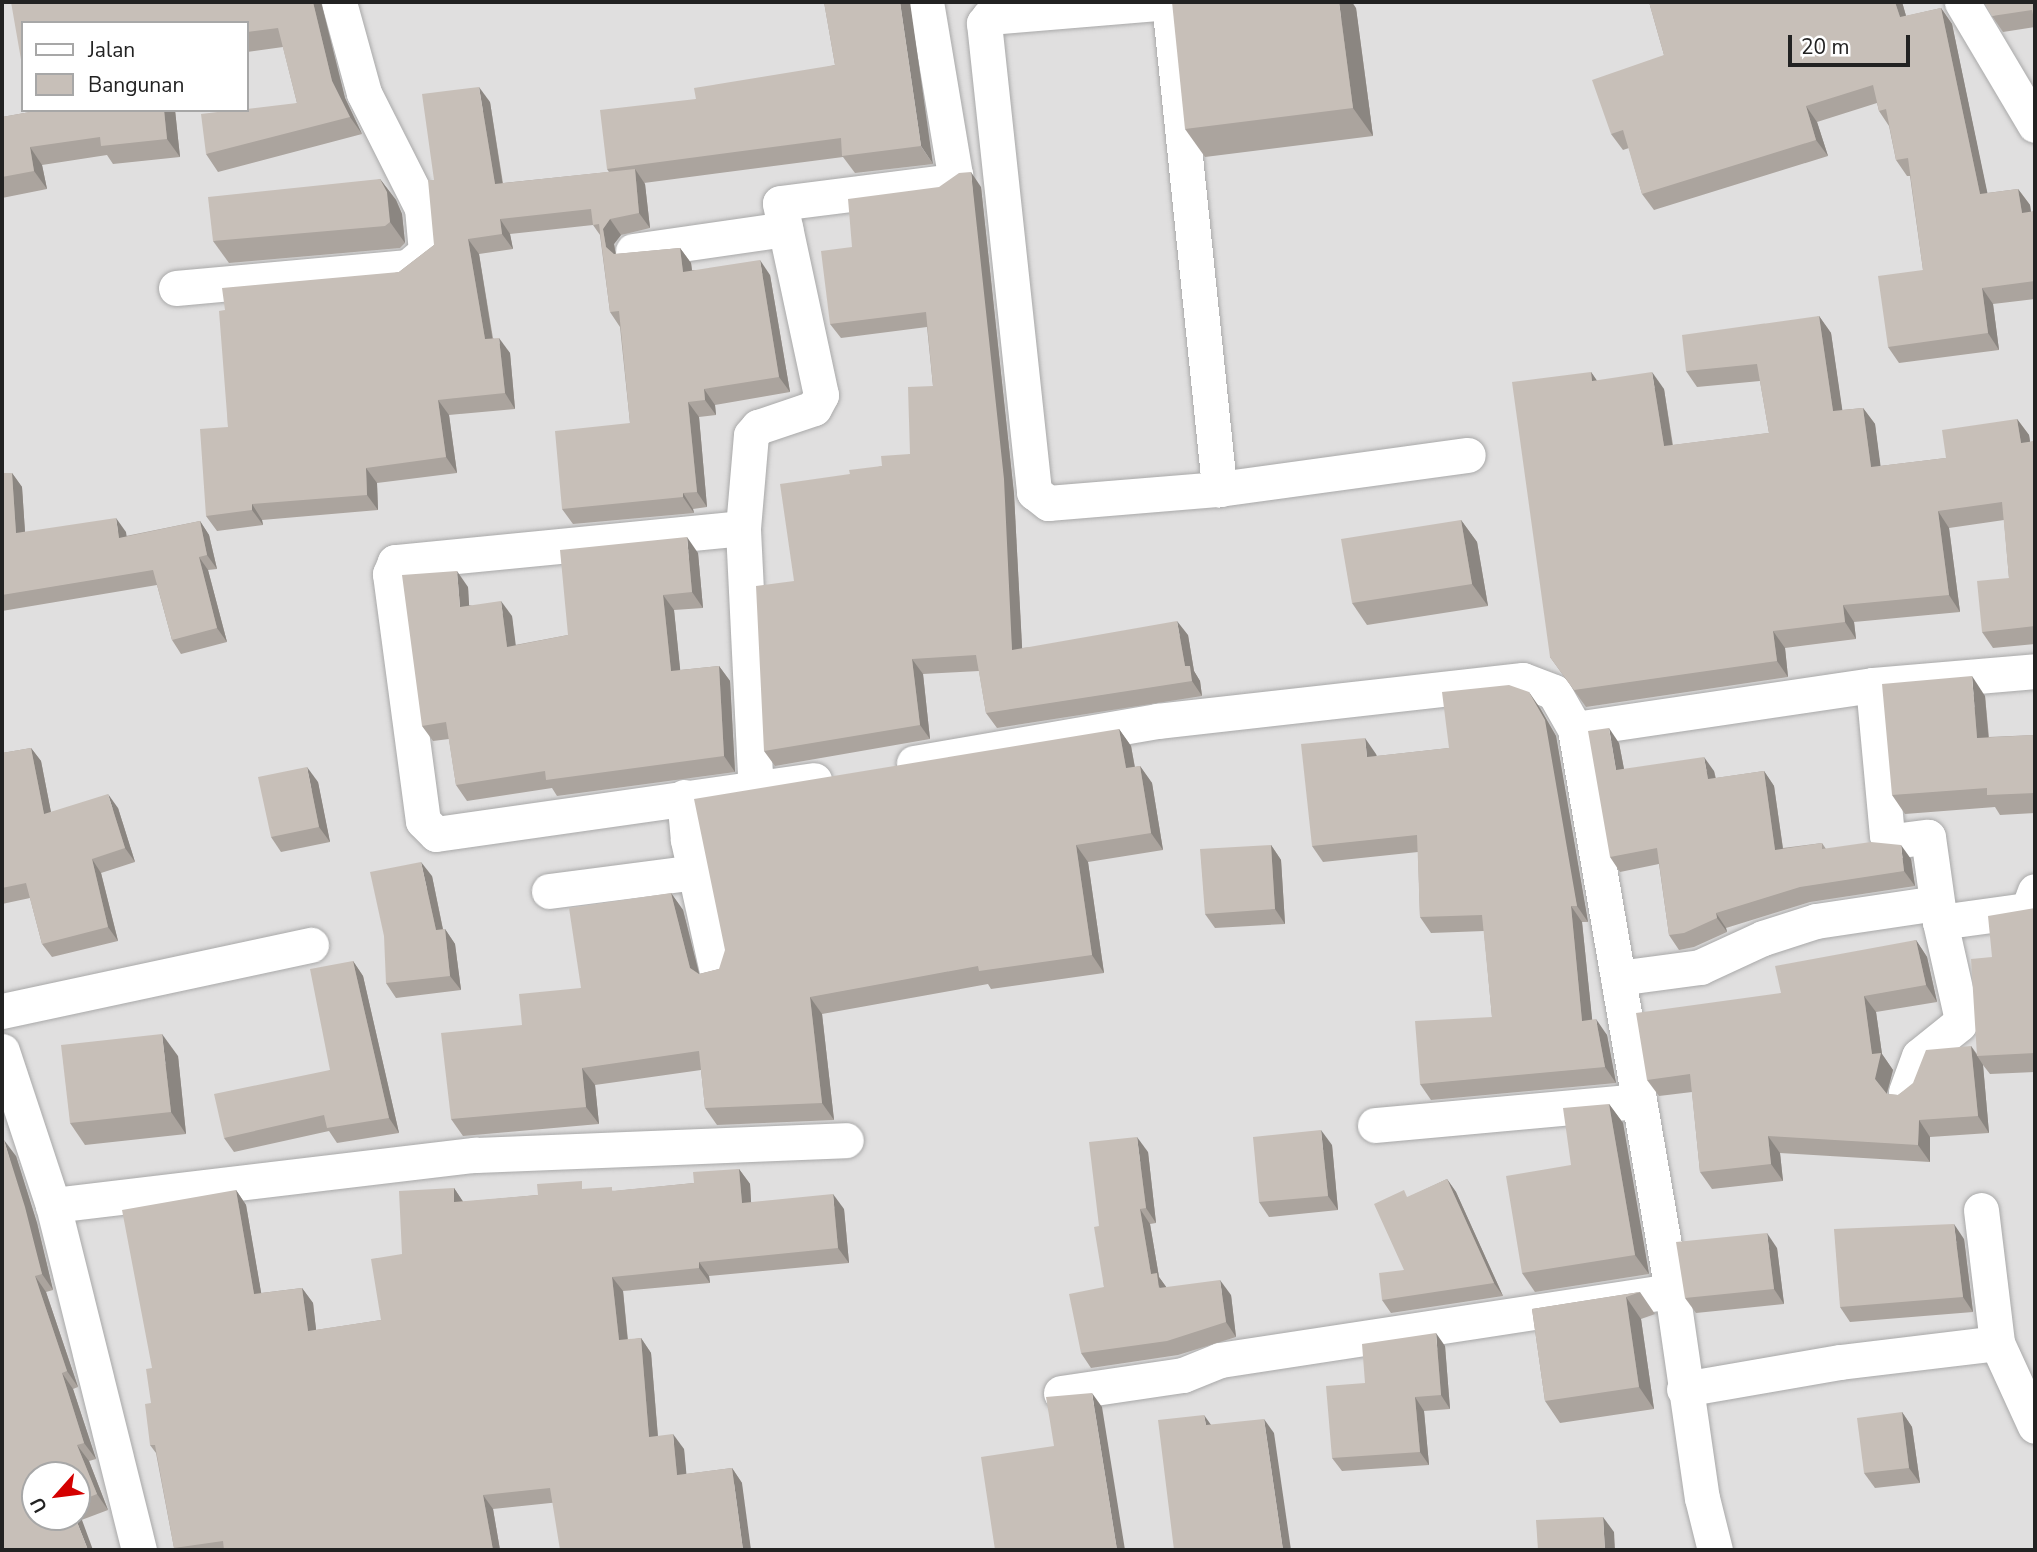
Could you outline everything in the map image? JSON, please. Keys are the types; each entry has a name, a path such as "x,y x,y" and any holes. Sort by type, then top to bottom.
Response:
{"street":[{"path":"176,288 408,267 426,252 422,208 404,163 365,93 339,2"},
{"path":"763,785 755,775 743,528 753,430 814,408 821,395 780,203 947,182 956,175 926,2"},
{"path":"1219,489 1169,2 989,17 984,23 1034,492 1048,503 1219,489 1468,455"},
{"path":"1962,2 2035,125"},
{"path":"632,251 785,229"},
{"path":"743,528 402,558 391,569 424,821 430,832 867,771 1157,721 1523,680 1554,692 1575,729 1672,1291 1684,1389 1715,1550"},
{"path":"1575,729 1873,685 2035,671"},
{"path":"1873,685 1888,835 1893,841 1928,837 1938,913 1961,1015 1959,1024 1919,1056 1906,1092"},
{"path":"684,797 695,872 717,972"},
{"path":"549,891 695,872"},
{"path":"1618,978 1700,967 1763,938 1816,921 2028,910 2035,891"},
{"path":"2,1011 311,944"},
{"path":"2,1051 9,1092 53,1205 139,1550"},
{"path":"1375,1125 1639,1101"},
{"path":"53,1205 475,1155 846,1140"},
{"path":"1981,1210 1997,1343 2035,1426"},
{"path":"1061,1393 1183,1375 1220,1360 1672,1291"},
{"path":"1684,1389 1840,1362 1997,1343"}],"shaded area":[{"path":"2,2 2035,2 2035,1550 2,1550"}],"building":[{"path":"11,2 313,2 332,81 350,117 206,154 201,114 248,112 248,109 297,103 278,28 248,32 248,21 21,21 21,60"},
{"path":"824,2 900,2 921,146 842,156 841,138 607,169 600,110 696,99 694,88 835,65"},
{"path":"1172,2 1339,2 1353,108 1185,129"},
{"path":"1649,2 1895,2 1900,17 1941,8 1980,194 2018,189 2022,213 2035,211 2035,281 1982,288 1988,333 1888,347 1878,276 1923,270 1908,158 1896,160 1886,109 1879,111 1873,85 1806,106 1816,140 1642,194 1623,130 1611,134 1592,80 1664,55"},
{"path":"1984,2 2035,2 2035,24 2032,10 1992,16"},
{"path":"479,87 495,184 635,169 639,213 610,219 603,229 606,247 614,254 680,248 683,272 760,260 779,377 704,389 705,400 688,402 697,492 683,493 683,497 562,509 555,431 630,423 619,311 610,312 599,224 593,225 591,209 500,219 502,234 468,239 485,339 499,338 505,393 438,400 446,457 366,468 367,495 252,504 252,510 206,516 200,429 228,427 219,311 225,310 222,288 399,272 434,245 428,180 434,180 422,94"},
{"path":"30,112 164,112 167,139 101,146 100,137 30,147 34,171 2,177 2,117"},
{"path":"971,172 1004,479 1012,650 1177,621 1185,666 1190,666 1192,681 986,713 976,655 912,659 920,725 764,751 756,586 794,581 780,484 850,474 849,470 882,466 881,456 910,454 908,387 933,386 926,312 830,324 821,251 852,247 848,199 939,187 959,173"},
{"path":"380,179 387,192 390,222 385,226 213,241 208,197"},
{"path":"1819,316 1833,411 1863,408 1871,467 1946,458 1942,430 2017,419 2021,443 2035,441 2035,626 1982,632 1977,581 2009,578 2002,502 1938,511 1949,595 1843,605 1845,622 1773,631 1777,661 1574,690 1550,657 1512,382 1591,372 1592,381 1652,372 1664,446 1769,433 1757,364 1686,371 1682,335"},
{"path":"2,473 12,473 16,533 116,518 119,538 200,521 207,555 199,557 217,628 172,640 153,570 2,595"},
{"path":"1461,520 1472,584 1352,603 1341,539"},
{"path":"687,537 692,592 663,595 671,671 719,666 724,756 546,780 545,771 456,785 446,722 422,726 402,575 457,571 460,607 501,601 507,647 568,635 560,550"},
{"path":"1972,676 1977,738 2035,735 2035,793 1987,795 1987,788 1892,795 1882,684"},
{"path":"1509,685 1529,692 1545,720 1577,906 1571,906 1582,1021 1596,1019 1605,1067 1420,1084 1415,1021 1492,1017 1482,915 1420,917 1417,835 1312,846 1301,744 1365,738 1367,757 1449,748 1442,692"},
{"path":"1609,728 1616,770 1704,757 1708,779 1764,771 1775,850 1822,843 1822,849 1871,842 1901,845 1904,871 1800,887 1716,913 1717,918 1684,933 1669,935 1657,848 1610,857 1588,731"},
{"path":"1119,729 1126,768 1140,766 1151,833 1076,845 1092,955 979,971 978,966 810,997 822,1103 705,1108 699,1051 582,1068 586,1107 451,1119 441,1033 522,1025 519,994 581,988 569,908 671,893 690,968 699,974 719,969 725,950 694,799"},
{"path":"31,748 44,814 108,794 125,848 92,859 108,927 42,944 26,883 2,888 2,753"},
{"path":"307,767 319,827 271,837 258,777"},
{"path":"1271,845 1275,909 1205,914 1200,849"},
{"path":"421,862 436,930 445,929 450,976 386,983 384,936 370,872"},
{"path":"2035,908 2035,1053 1977,1056 1971,959 1992,957 1988,916"},
{"path":"1916,940 1926,985 1864,996 1872,1054 1881,1053 1875,1079 1887,1094 1898,1095 1913,1083 1926,1050 1971,1046 1978,1116 1919,1120 1918,1145 1768,1136 1771,1164 1700,1172 1690,1074 1647,1080 1636,1013 1781,993 1775,966"},
{"path":"353,961 389,1118 327,1128 324,1115 224,1138 214,1094 330,1070 310,969"},
{"path":"162,1034 171,1112 70,1123 61,1045"},
{"path":"1609,1104 1635,1255 1522,1273 1506,1176 1571,1165 1563,1108"},
{"path":"1321,1130 1328,1196 1259,1202 1253,1137"},
{"path":"1137,1137 1146,1208 1140,1209 1151,1274 1157,1273 1159,1288 1220,1280 1226,1322 1167,1341 1081,1353 1069,1294 1104,1287 1094,1227 1099,1226 1089,1142"},
{"path":"4,1140 42,1274 35,1276 67,1371 62,1373 84,1443 77,1445 84,1461 21,1461 21,1531 81,1531 88,1550 2,1550"},
{"path":"739,1169 742,1203 833,1194 838,1248 699,1262 699,1268 612,1277 619,1340 641,1338 649,1437 673,1434 677,1475 732,1468 743,1550 560,1550 550,1488 483,1495 493,1550 224,1550 223,1541 174,1548 155,1445 150,1445 145,1404 151,1403 146,1369 152,1368 122,1210 236,1190 254,1294 302,1288 308,1331 381,1320 371,1259 402,1254 399,1191 454,1188 454,1202 538,1195 537,1184 582,1181 582,1189 612,1187 612,1191 694,1183 693,1172"},
{"path":"1447,1179 1494,1283 1382,1300 1379,1273 1404,1270 1374,1204 1404,1190 1407,1197"},
{"path":"1954,1224 1963,1297 1840,1307 1834,1229"},
{"path":"1767,1233 1774,1289 1685,1298 1676,1242"},
{"path":"1640,1292 1626,1297 1639,1387 1545,1401 1532,1309"},
{"path":"1436,1333 1441,1395 1415,1397 1420,1452 1332,1458 1326,1386 1365,1383 1362,1344"},
{"path":"1092,1393 1117,1550 995,1550 981,1457 1054,1446 1046,1397"},
{"path":"1902,1412 1909,1468 1864,1473 1857,1418"},
{"path":"1204,1415 1206,1425 1264,1419 1283,1550 1174,1550 1158,1420"},
{"path":"91,1479 97,1494 91,1496"},
{"path":"1603,1517 1605,1550 1538,1550 1536,1520"}]}
